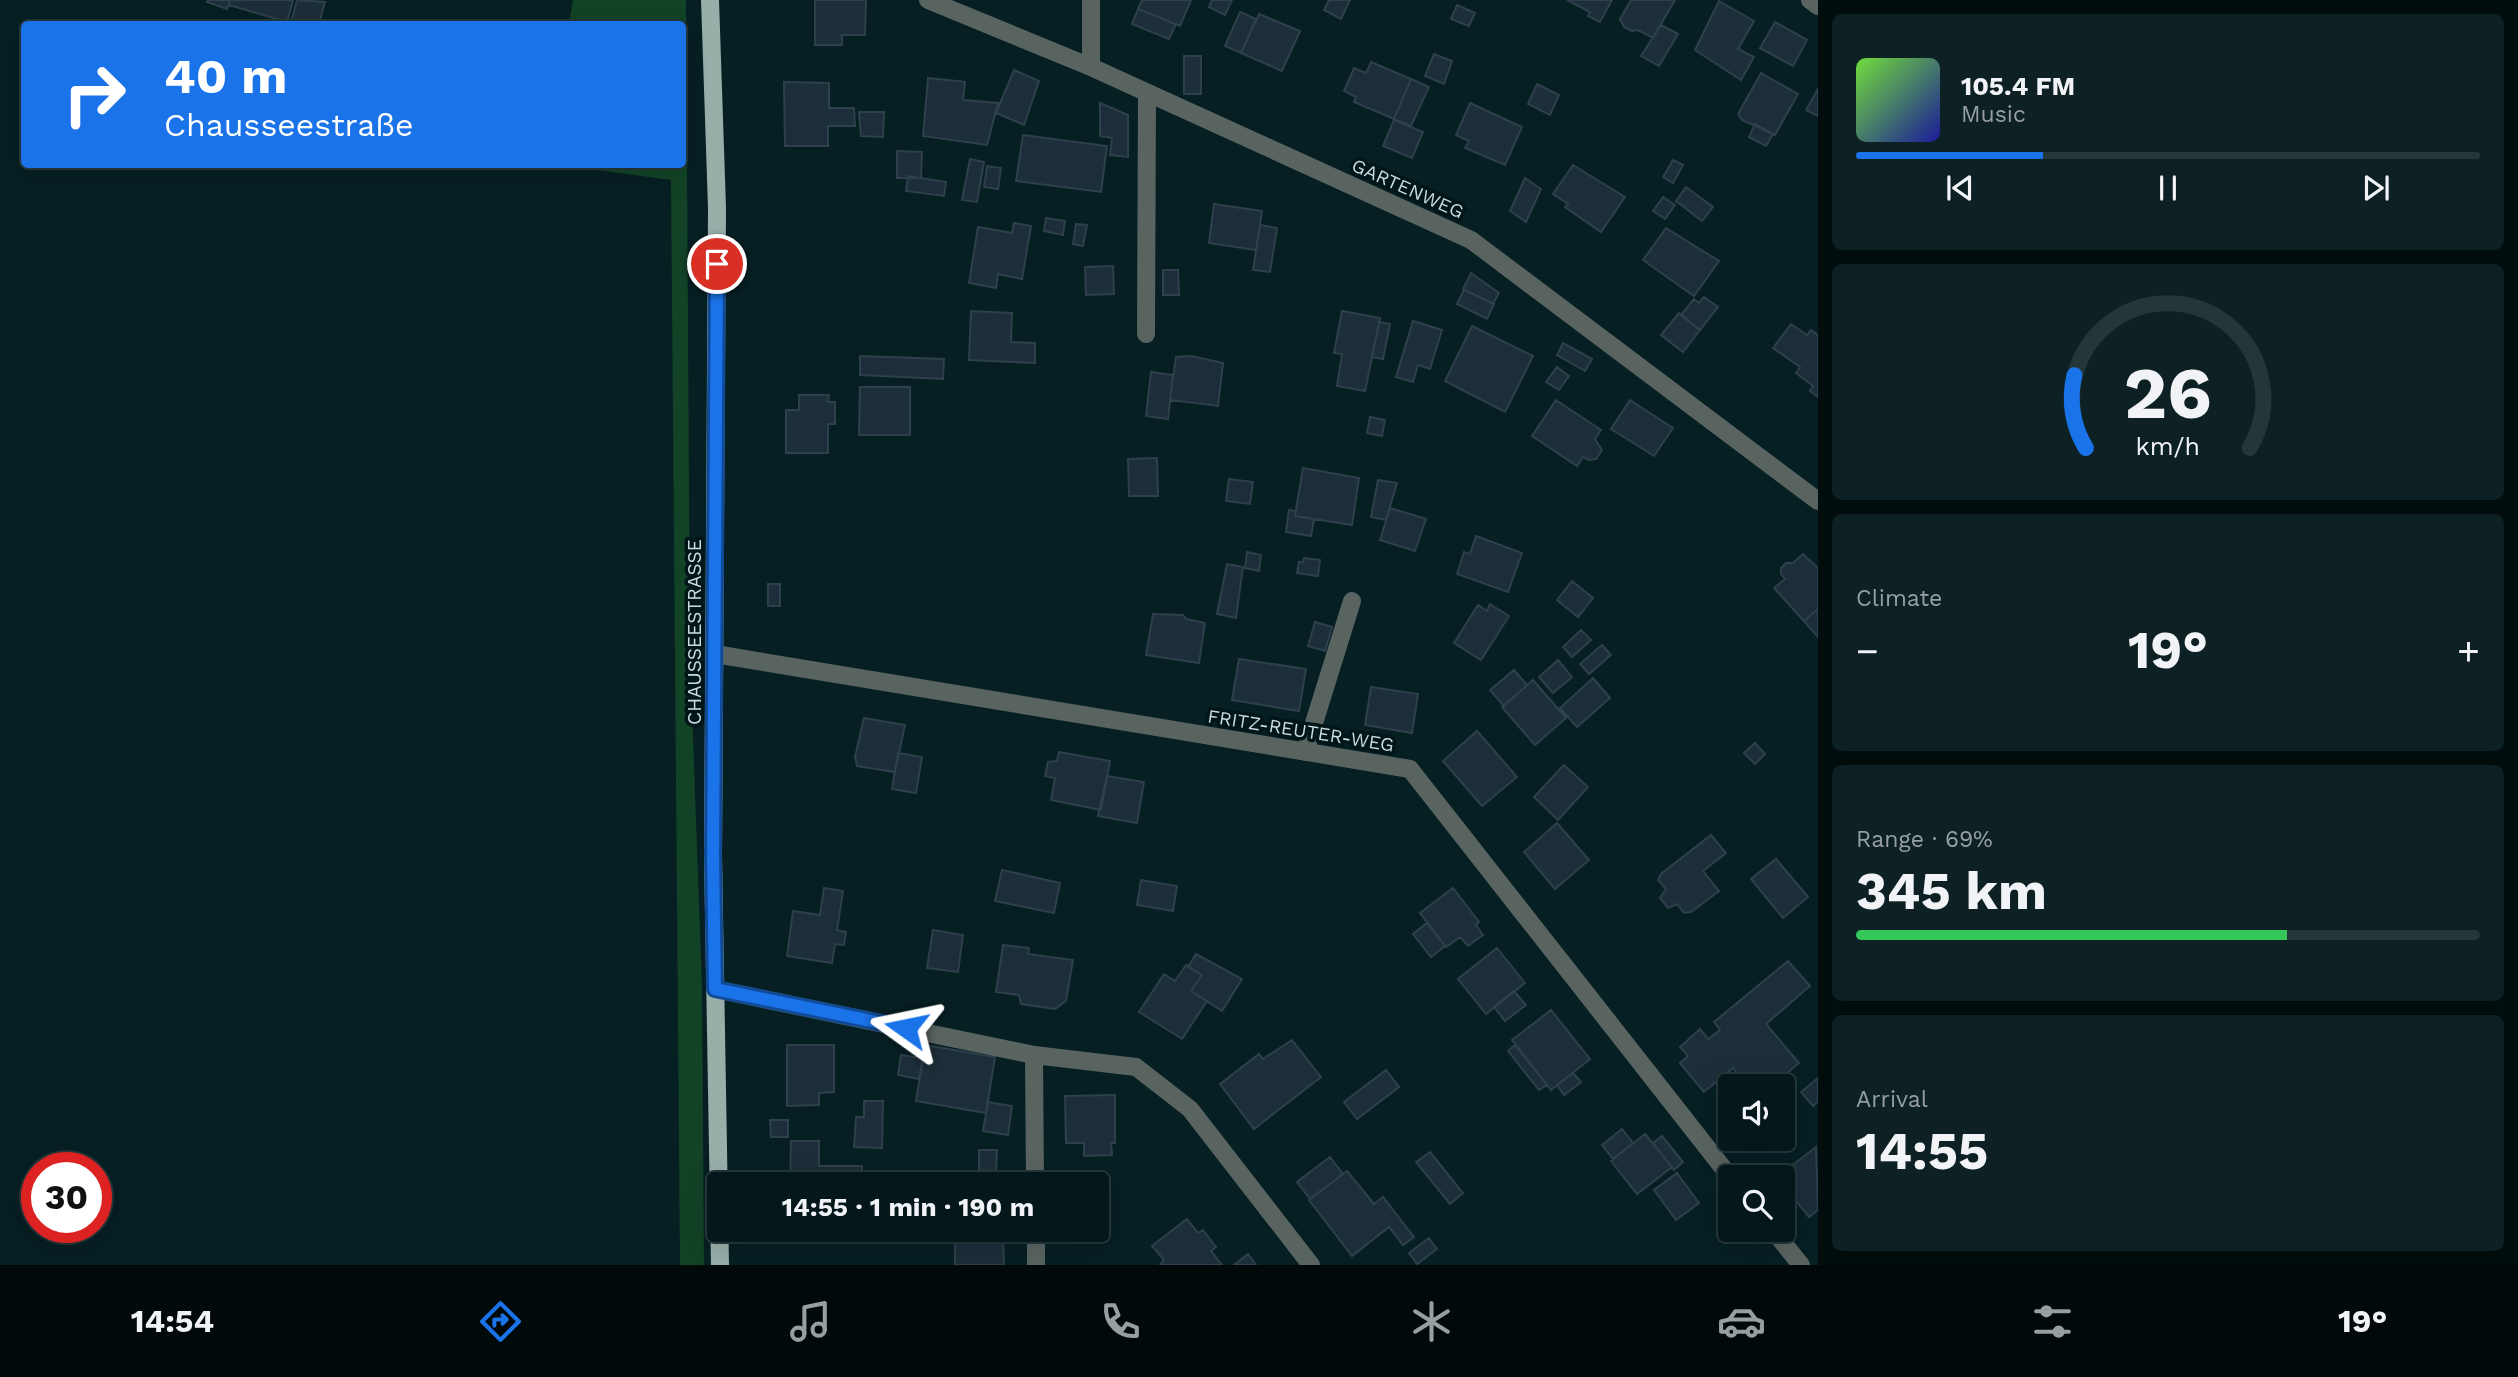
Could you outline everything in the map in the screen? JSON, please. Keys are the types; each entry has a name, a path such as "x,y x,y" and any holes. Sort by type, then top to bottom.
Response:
{"main road":[{"name":"CHAUSSEESTRASSE","path":"710,0 717,208 713,856 720,1265"}],"street":[{"name":"GARTENWEG","path":"928,0 1091,67 1471,240 1818,502"},
{"path":"1091,0 1091,67"},
{"path":"1810,0 1818,6"},
{"path":"1146,334 1147,93"},
{"path":"1305,752 1352,601"},
{"name":"FRITZ-REUTER-WEG","path":"715,654 1410,769 1721,1165"},
{"path":"715,989 1034,1055 1136,1067 1190,1109 1311,1265"},
{"path":"1034,1055 1035,1172"},
{"path":"1036,1242 1036,1265"},
{"path":"1783,1242 1801,1265"}],"green space":[{"path":"573,0 686,0 690,654 702,986 704,1265 680,1265 671,180 583,168 686,168 686,21 570,21"}],"building":[{"path":"230,0 227,9 207,2"},
{"path":"230,0 293,0 287,21 229,5"},
{"path":"297,0 325,2 320,21 291,21"},
{"path":"815,0 866,0 865,35 842,35 842,45 815,45"},
{"path":"1142,0 1191,0 1180,26 1138,9"},
{"path":"1212,0 1232,0 1225,15 1209,7"},
{"path":"1329,0 1350,0 1341,19 1324,10"},
{"path":"1567,0 1612,0 1600,22 1588,16 1590,12"},
{"path":"1631,0 1675,0 1653,38 1638,30 1632,31 1624,27 1620,19"},
{"path":"1719,1 1754,21 1738,49 1754,57 1741,80 1695,50"},
{"path":"1457,5 1475,13 1469,26 1451,19"},
{"path":"1138,9 1176,24 1169,39 1132,24"},
{"path":"1240,12 1256,19 1241,53 1225,46"},
{"path":"1259,14 1300,31 1282,71 1241,53"},
{"path":"1775,22 1807,40 1793,66 1760,48"},
{"path":"1661,25 1678,34 1659,66 1641,56"},
{"path":"1434,54 1452,61 1444,84 1425,76"},
{"path":"1184,56 1201,56 1201,94 1184,94"},
{"path":"1371,62 1411,79 1394,119 1354,102 1356,97 1344,91 1354,68 1366,73"},
{"path":"1014,70 1039,81 1024,125 996,113"},
{"path":"1761,73 1798,94 1775,135 1742,120 1738,114"},
{"path":"928,78 965,82 963,100 998,103 987,145 923,136"},
{"path":"1411,79 1429,87 1411,126 1394,119"},
{"path":"784,82 829,83 829,108 854,108 855,126 828,126 828,146 785,146"},
{"path":"1537,84 1559,95 1550,115 1528,104"},
{"path":"1818,89 1818,116 1806,110"},
{"path":"1100,103 1128,115 1128,157 1110,155 1112,138 1100,136"},
{"path":"1470,103 1522,127 1505,165 1465,148 1469,141 1456,135"},
{"path":"859,112 884,112 883,137 861,136"},
{"path":"1394,120 1423,132 1412,158 1383,146"},
{"path":"1755,124 1773,134 1766,146 1749,137"},
{"path":"1023,135 1107,146 1101,192 1016,181"},
{"path":"897,151 922,152 921,178 897,178"},
{"path":"970,159 984,162 977,202 962,200"},
{"path":"1673,160 1683,165 1673,183 1663,177"},
{"path":"1573,165 1625,197 1601,232 1565,207 1568,204 1553,194"},
{"path":"987,166 1001,168 998,189 984,187"},
{"path":"908,176 946,182 944,196 906,191"},
{"path":"1525,178 1541,189 1526,222 1510,211"},
{"path":"1686,187 1713,207 1702,221 1676,201"},
{"path":"1663,197 1675,205 1665,219 1653,211"},
{"path":"1214,204 1262,211 1256,250 1209,243"},
{"path":"1046,218 1065,221 1063,235 1044,231"},
{"path":"1014,223 1031,226 1022,279 998,274 996,288 969,283 978,227 1012,233"},
{"path":"1076,224 1087,225 1083,246 1073,244"},
{"path":"1260,225 1277,228 1270,272 1253,270"},
{"path":"1666,228 1719,261 1694,296 1643,260"},
{"path":"1113,266 1114,294 1086,295 1085,267"},
{"path":"1163,270 1178,270 1179,295 1163,295"},
{"path":"1471,273 1499,293 1493,304 1463,289"},
{"path":"1464,290 1494,304 1487,319 1457,304"},
{"path":"1704,297 1718,307 1700,330 1681,315 1694,299 1699,303"},
{"path":"971,311 1012,313 1011,342 1035,343 1035,363 969,360"},
{"path":"1342,311 1380,318 1365,391 1337,386 1342,354 1334,353"},
{"path":"1679,313 1700,330 1683,352 1661,335"},
{"path":"1413,321 1442,330 1430,369 1418,365 1413,382 1396,377"},
{"path":"1379,322 1390,324 1383,359 1372,357"},
{"path":"1791,324 1807,335 1811,330 1818,335 1818,397 1810,391 1813,386 1796,373 1800,367 1773,348"},
{"path":"1472,326 1533,356 1505,412 1445,381"},
{"path":"1563,343 1592,359 1585,371 1557,355"},
{"path":"860,356 944,359 943,379 860,375"},
{"path":"1191,356 1223,363 1218,406 1170,400 1176,357"},
{"path":"1557,367 1569,376 1559,390 1546,382"},
{"path":"1151,372 1173,375 1168,419 1146,416"},
{"path":"860,387 910,387 910,435 859,435"},
{"path":"799,395 829,395 828,402 835,402 835,424 828,424 828,453 786,453 786,410 799,410"},
{"path":"1556,400 1601,430 1595,439 1602,450 1596,459 1583,457 1577,466 1532,436"},
{"path":"1630,400 1673,428 1654,456 1611,429"},
{"path":"1370,417 1385,420 1382,436 1367,433"},
{"path":"1157,458 1158,496 1129,496 1128,459"},
{"path":"1303,468 1359,478 1352,525 1295,516"},
{"path":"1229,479 1253,482 1250,504 1226,501"},
{"path":"1378,480 1397,483 1386,520 1371,517"},
{"path":"1390,508 1426,519 1415,551 1380,540"},
{"path":"1289,510 1296,511 1295,516 1314,519 1311,536 1286,532"},
{"path":"1476,536 1522,553 1508,592 1457,574 1464,552 1470,554"},
{"path":"1247,552 1261,555 1259,571 1245,568"},
{"path":"1803,554 1818,568 1818,609 1804,621 1774,588 1785,579 1781,568 1786,563 1793,563"},
{"path":"1304,558 1320,560 1318,576 1297,573 1299,562 1303,562"},
{"path":"1227,564 1243,567 1236,618 1217,614"},
{"path":"1572,581 1593,598 1578,617 1557,600"},
{"path":"768,584 780,584 780,606 768,606"},
{"path":"1490,604 1509,616 1481,660 1454,643 1478,605 1487,611"},
{"path":"1818,609 1818,637 1804,621"},
{"path":"1153,614 1183,615 1186,619 1205,623 1199,663 1146,655"},
{"path":"1315,622 1332,627 1325,651 1308,646"},
{"path":"1581,630 1591,640 1572,657 1563,647"},
{"path":"1602,645 1611,655 1589,674 1580,664"},
{"path":"1239,659 1306,669 1299,711 1232,700"},
{"path":"1558,660 1572,677 1553,693 1539,677"},
{"path":"1514,670 1527,685 1504,706 1490,690"},
{"path":"1593,678 1610,698 1577,727 1560,708"},
{"path":"1533,680 1566,718 1535,745 1502,707"},
{"path":"1371,687 1418,694 1412,733 1365,725"},
{"path":"864,718 905,725 895,772 857,766 855,757"},
{"path":"1477,731 1517,777 1482,806 1443,761"},
{"path":"1755,743 1765,754 1755,764 1744,753"},
{"path":"1059,752 1110,761 1101,810 1051,800 1055,778 1045,776 1048,762 1057,761"},
{"path":"898,753 922,757 916,793 892,789"},
{"path":"1564,765 1588,787 1558,820 1534,797"},
{"path":"1107,776 1144,782 1137,823 1098,816"},
{"path":"1557,823 1589,860 1555,889 1524,852"},
{"path":"1711,835 1726,853 1703,871 1719,891 1691,912 1684,913 1677,904 1668,908 1660,898 1666,889 1658,880 1661,874"},
{"path":"1776,859 1808,897 1783,918 1751,879"},
{"path":"1002,870 1060,883 1054,913 995,901"},
{"path":"1141,880 1177,886 1173,911 1137,905"},
{"path":"824,888 843,891 837,930 846,932 844,945 835,944 832,963 787,956 793,911 820,915"},
{"path":"1453,888 1479,922 1476,925 1483,935 1468,946 1460,937 1446,947 1420,913"},
{"path":"1427,923 1445,946 1431,957 1413,934"},
{"path":"933,930 963,935 958,972 927,968"},
{"path":"1003,945 1029,948 1028,954 1073,960 1066,1001 1055,1009 1021,1004 1019,995 996,992"},
{"path":"1497,948 1525,983 1486,1014 1458,979"},
{"path":"1196,954 1242,979 1222,1011 1191,991 1202,975 1188,967"},
{"path":"1788,961 1810,986 1766,1024 1799,1063 1786,1074 1738,1074 1733,1068 1726,1074 1718,1074 1718,1080 1704,1092 1680,1063 1688,1056 1680,1047 1700,1029 1708,1039 1720,1030 1714,1022"},
{"path":"1186,965 1202,975 1191,991 1207,1001 1182,1039 1139,1012 1164,974 1175,981"},
{"path":"1514,991 1526,1005 1505,1021 1494,1007"},
{"path":"1551,1010 1590,1059 1551,1090 1512,1040"},
{"path":"1292,1040 1321,1077 1254,1129 1220,1084 1259,1054 1263,1059"},
{"path":"787,1045 834,1045 834,1092 819,1093 819,1105 787,1106"},
{"path":"925,1045 995,1057 986,1113 916,1101"},
{"path":"1515,1045 1547,1085 1539,1090 1508,1051"},
{"path":"901,1055 923,1058 919,1079 898,1075"},
{"path":"1386,1070 1399,1087 1357,1119 1344,1102"},
{"path":"1573,1073 1581,1082 1564,1095 1557,1085"},
{"path":"1818,1078 1818,1102 1813,1106 1801,1092"},
{"path":"1115,1095 1115,1143 1111,1143 1112,1155 1084,1156 1084,1143 1066,1143 1065,1096"},
{"path":"864,1101 883,1101 882,1148 854,1147 856,1117 864,1117"},
{"path":"988,1102 1012,1106 1008,1135 983,1131"},
{"path":"770,1120 788,1120 788,1137 771,1137"},
{"path":"1622,1129 1633,1143 1613,1159 1602,1145"},
{"path":"1645,1134 1672,1167 1637,1194 1611,1161"},
{"path":"1662,1136 1683,1162 1674,1170 1653,1143"},
{"path":"791,1141 819,1141 819,1166 862,1166 862,1172 790,1172"},
{"path":"1816,1147 1818,1210 1809,1217 1795,1200 1795,1165 1793,1165"},
{"path":"979,1150 997,1150 996,1171 979,1170"},
{"path":"1430,1152 1463,1193 1450,1204 1416,1162"},
{"path":"1330,1157 1343,1174 1310,1199 1297,1182"},
{"path":"1347,1171 1374,1204 1383,1197 1414,1237 1403,1245 1389,1227 1352,1256 1309,1200"},
{"path":"1677,1173 1699,1203 1676,1220 1654,1190"},
{"path":"1187,1219 1198,1233 1203,1230 1216,1247 1211,1251 1222,1265 1160,1265 1164,1260 1152,1246"},
{"path":"1429,1238 1437,1249 1417,1264 1409,1253"},
{"path":"955,1242 1003,1242 1004,1265 955,1265"},
{"path":"1248,1254 1256,1265 1234,1265"}],"route":[{"path":"717,264 713,856 715,989 906,1028"}]}
